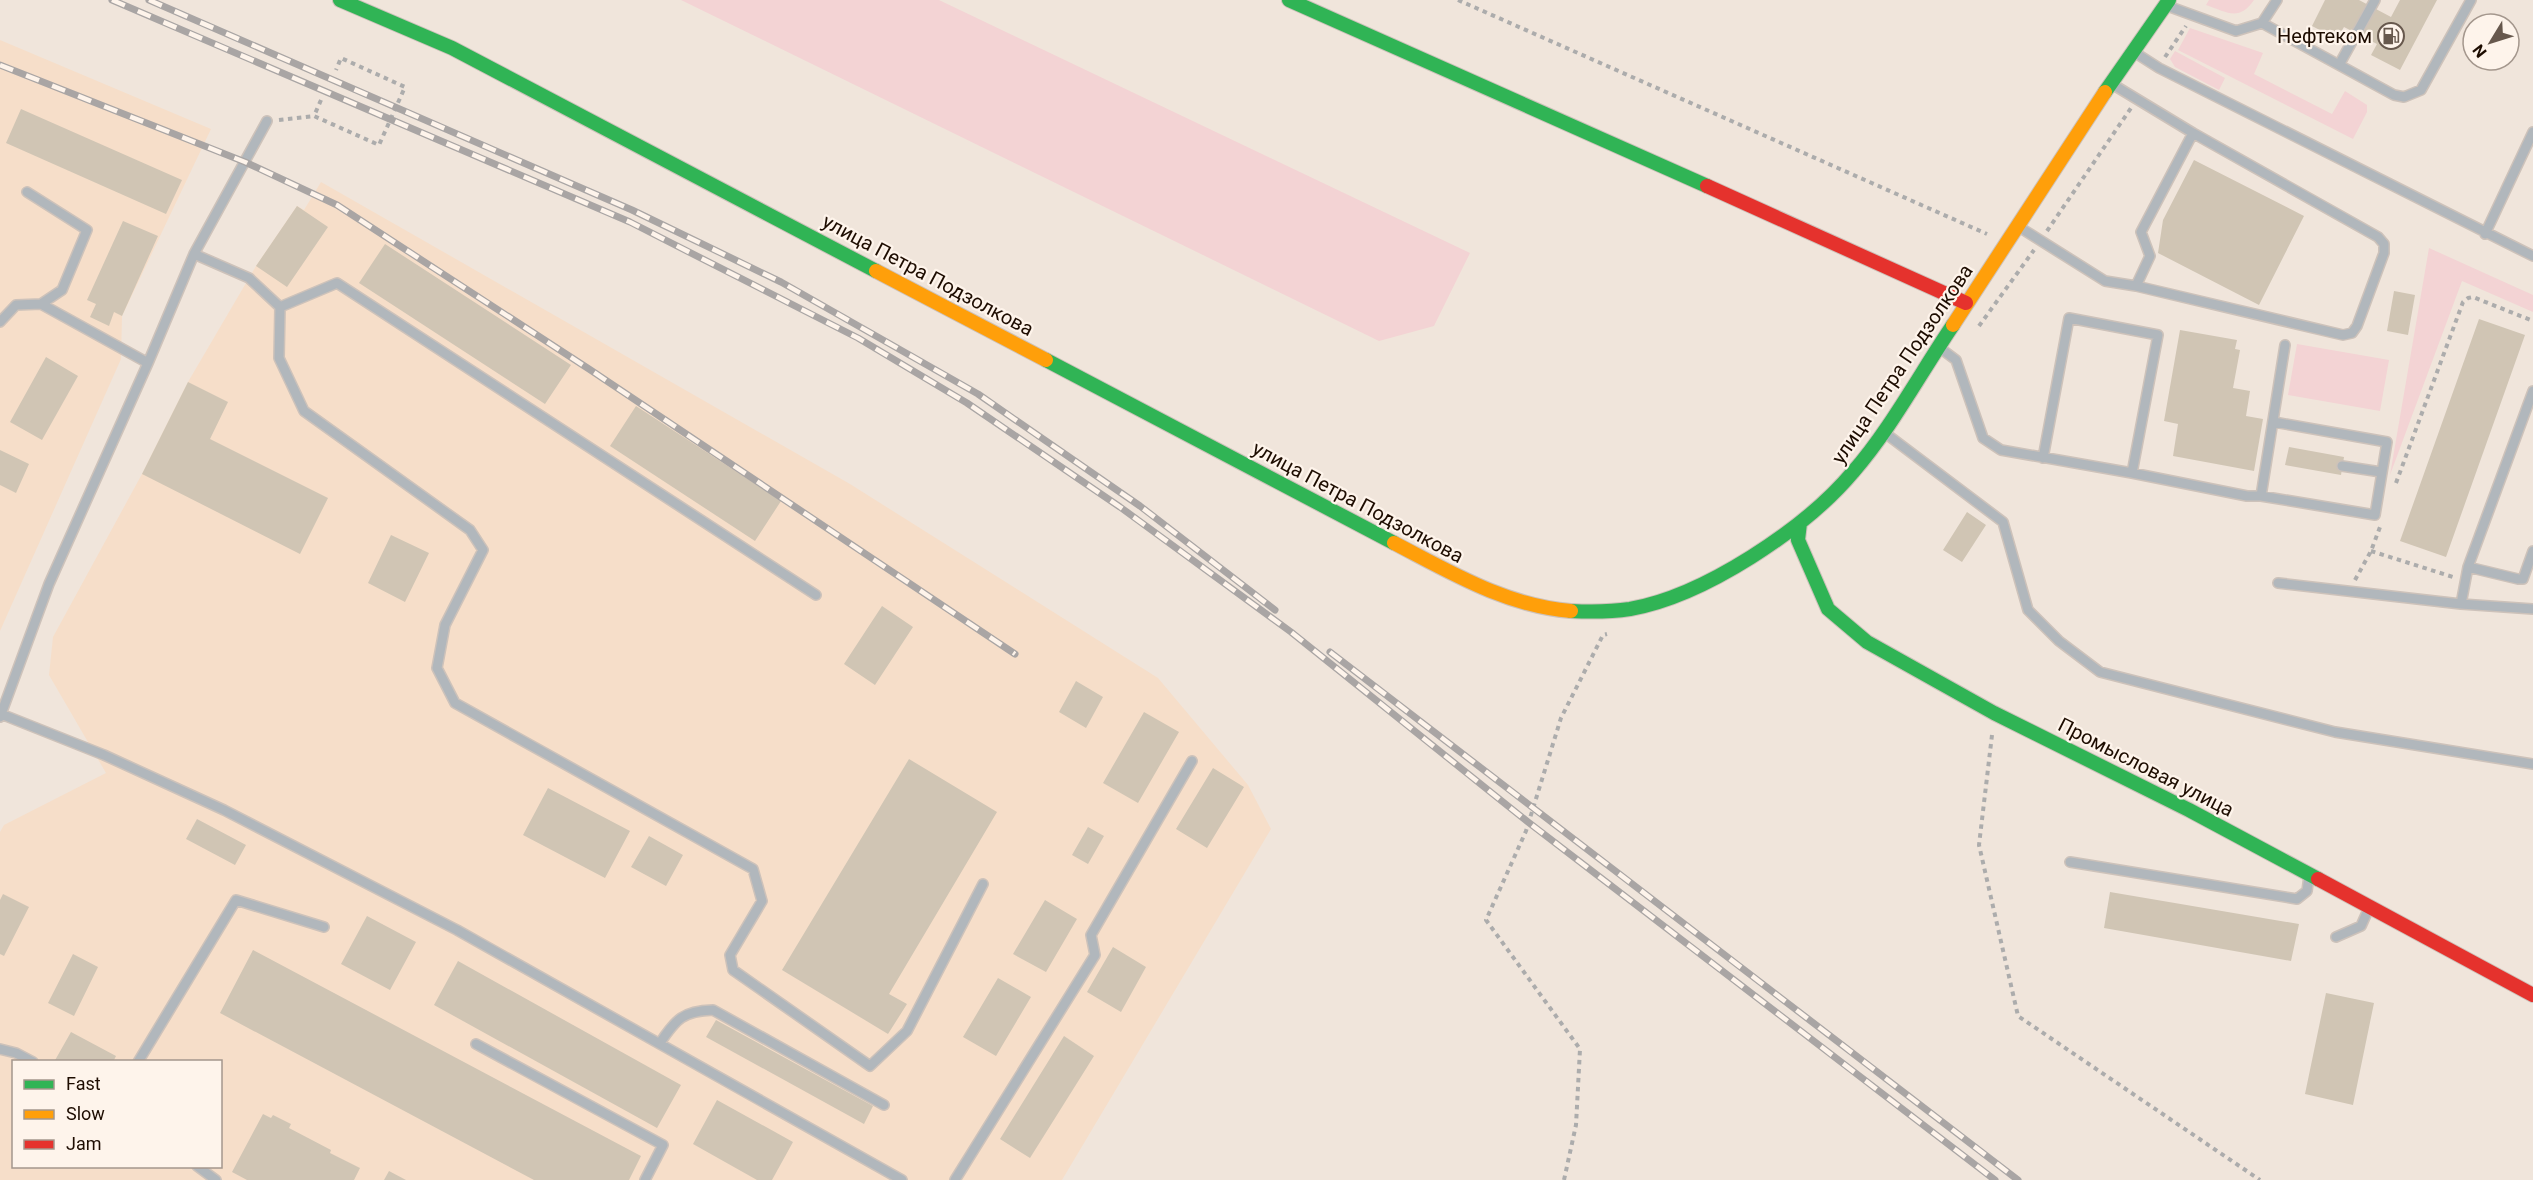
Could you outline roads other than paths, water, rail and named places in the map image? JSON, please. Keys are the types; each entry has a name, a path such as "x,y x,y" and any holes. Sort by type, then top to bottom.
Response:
{"street":[{"name":"улица Петра Подзолкова","path":"340,0 463,53 1471,583 1540,607 1599,612 1627,610 1664,599 1728,570 1800,523 1852,474 1883,431 2111,83 2167,2"},
{"path":"1289,0 1966,303"},
{"name":"Промысловая улица","path":"1800,523 1798,540 1828,609 1867,642 1994,714 2189,810 2533,995"}],"lane":[{"path":"2167,2 2236,31 2262,23 2277,0"},
{"path":"2339,65 2375,0"},
{"path":"2262,23 2394,95 2404,97 2421,90 2471,0"},
{"path":"2134,51 2159,68 2485,234 2533,256"},
{"path":"2017,226 2105,281 2136,286 2343,335 2352,333 2357,326 2385,253 2384,244 2378,237 2193,133 2111,83"},
{"path":"267,121 194,254 49,584 1,716 104,755 224,810 457,930 902,1180"},
{"path":"2136,286 2150,256 2141,232 2193,133"},
{"path":"2485,234 2532,138"},
{"path":"0,322 16,305 40,304 62,290 87,230 27,192"},
{"path":"194,254 249,278 280,307 279,358 304,411 470,530 483,550 445,625 437,668 455,703 753,869 762,901 730,955 733,970 870,1066 907,1031 983,884"},
{"path":"280,307 337,283 816,595"},
{"path":"40,304 148,363"},
{"path":"2043,458 2069,318 2158,335 2132,473"},
{"path":"2261,496 2285,345"},
{"path":"1938,346 1956,360 1983,438 2001,450 2247,496 2261,496 2375,514 2387,442 2274,422"},
{"path":"2461,604 2468,567 2533,391"},
{"path":"1883,431 2003,522 2028,610 2059,641 2100,672 2335,732 2533,764"},
{"path":"2342,466 2381,472"},
{"path":"2468,567 2523,579 2533,551"},
{"path":"2278,583 2461,604 2533,609"},
{"path":"955,1180 1095,955 1091,935 1192,761"},
{"path":"2070,862 2297,899 2307,891 2310,874"},
{"path":"139,1060 236,900 324,927"},
{"path":"2336,937 2361,926 2370,906"},
{"path":"660,1043 673,1024 693,1011 713,1010 884,1105"},
{"path":"476,1044 663,1145 645,1180"},
{"path":"0,1049 16,1053 29,1060"},
{"path":"198,1168 216,1180"}],"railway":[{"path":"112,0 630,222 858,338 967,403 1120,507 1291,632 1528,822 1995,1180"},
{"path":"149,0 632,210 781,282 978,394 1140,506 1275,610"},
{"path":"0,65 245,162 337,205 589,369 1015,654"},
{"path":"1330,652 2018,1180"}],"place":[{"name":"Нефтеком","path":"2391,36"}]}
